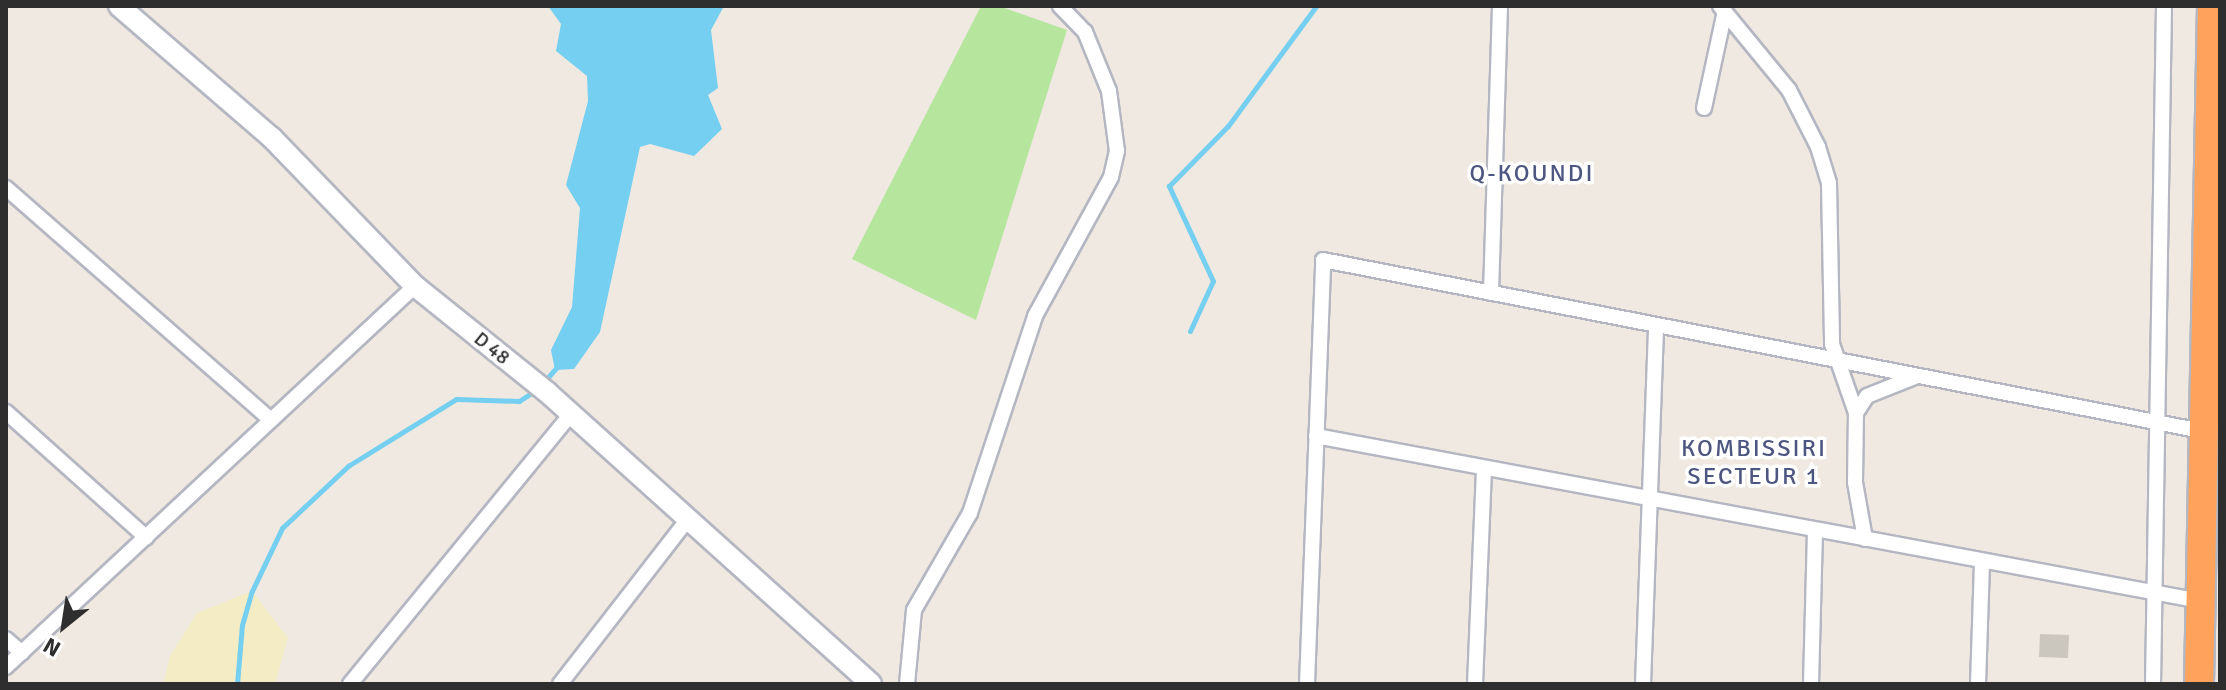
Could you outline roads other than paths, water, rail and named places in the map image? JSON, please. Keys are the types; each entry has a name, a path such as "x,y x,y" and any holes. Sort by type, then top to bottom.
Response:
{"highway":[{"path":"2199,684 2212,6"}],"street":[{"name":"D 48","path":"119,6 272,138 415,286 547,392 871,684"},
{"path":"907,684 914,610 970,513 1035,316 1111,177 1117,151 1109,91 1085,32 1060,6"},
{"path":"1491,293 1500,6"},
{"path":"2153,684 2160,423 2164,6"},
{"path":"1704,108 1722,8"},
{"path":"1722,8 1789,90 1829,183 1834,356 1856,413 1855,482 1865,539"},
{"path":"6,188 271,420"},
{"path":"1307,684 1323,260 1834,356 1920,376 2202,431"},
{"path":"6,667 415,286"},
{"path":"1643,684 1656,325"},
{"path":"1856,413 1867,396 1920,376"},
{"path":"6,412 146,537"},
{"path":"350,684 571,414"},
{"path":"1316,436 2200,601"},
{"path":"1475,684 1484,468"},
{"path":"563,683 688,519"},
{"path":"1811,684 1815,530"},
{"path":"1978,684 1982,561"},
{"path":"6,639 22,653"}],"water":[{"path":"548,6 724,6 711,30 718,88 708,95 722,129 694,156 650,144 640,147 600,332 574,369 555,370 551,350 572,307 580,208 566,185 588,101 587,76 556,51 561,24"}],"waterway":[{"path":"1190,331 1213,281 1169,186 1228,126 1316,6"},
{"path":"543,383 558,366"},
{"path":"237,684 242,625 252,591 282,528 348,466 456,399 519,401 536,390"}],"district":[{"name":"Q-KOUNDI","path":"1532,174"},
{"name":"KOMBISSIRI SECTEUR 1","path":"1754,463"}]}
